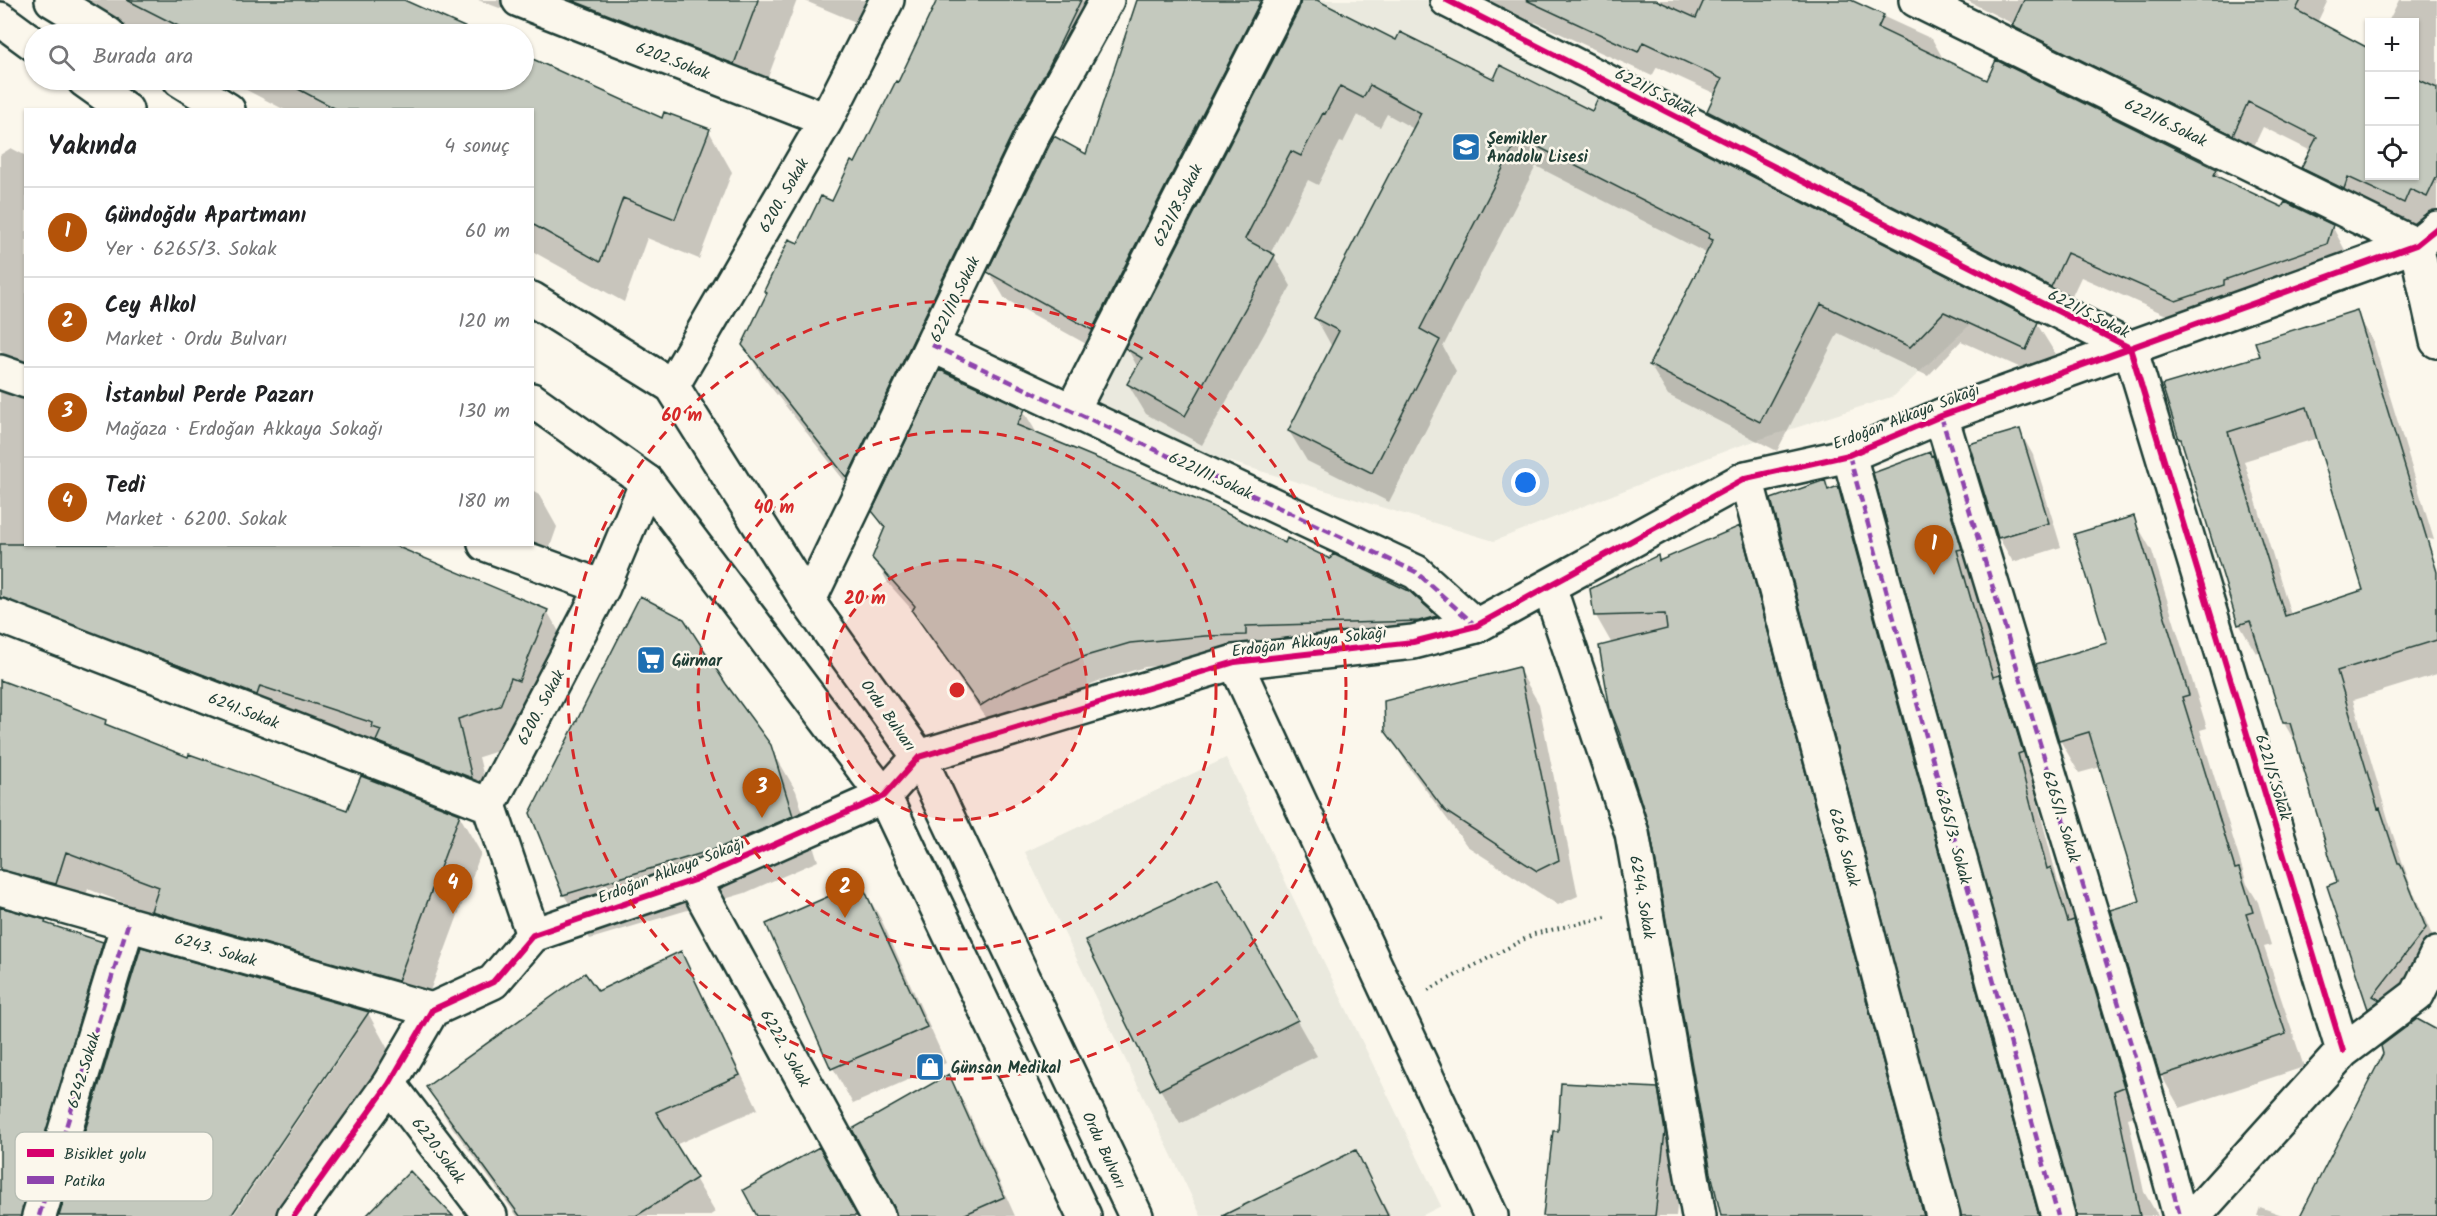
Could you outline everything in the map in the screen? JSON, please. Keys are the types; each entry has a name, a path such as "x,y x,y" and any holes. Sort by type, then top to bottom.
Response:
{"street":[{"path":"52,0 92,24"},
{"name":"6202.Sokak","path":"519,0 826,120"},
{"name":"6200. Sokak","path":"672,386 826,120 887,0"},
{"name":"6221/10.Sokak","path":"808,602 1033,134 1107,0"},
{"name":"6221/8.Sokak","path":"1072,409 1282,0"},
{"name":"6221/5.Sokak","path":"1447,0 2130,348 2343,1051"},
{"name":"6221/6.Sokak","path":"1916,0 2426,236"},
{"path":"0,19 24,37"},
{"path":"98,90 123,108"},
{"path":"196,90 225,108"},
{"path":"2426,236 2437,341"},
{"name":"Erdoğan Akkaya Sokağı","path":"533,935 694,880 884,796 919,757 1235,662 1413,642 1476,626 1746,478 1849,455 1941,416 2130,348 2426,236"},
{"name":"Ordu Bulvarı","path":"534,300 672,386 808,602 919,757 1136,1216"},
{"name":"6221/11.Sokak","path":"932,345 1416,572 1476,626"},
{"path":"0,372 24,380"},
{"path":"534,401 647,482 884,796 1084,1216"},
{"name":"6265/1. Sokak","path":"1941,416 2153,1117 2180,1216"},
{"name":"6265/3. Sokak","path":"1849,455 2058,1216"},
{"name":"6266 Sokak","path":"1746,478 1943,1216"},
{"name":"6200. Sokak","path":"489,805 603,587 647,482"},
{"path":"490,546 603,587"},
{"name":"6244. Sokak","path":"1549,587 1632,833 1699,1216"},
{"name":"6241.Sokak","path":"0,616 489,805"},
{"path":"1235,662 1491,1216"},
{"path":"294,1216 389,1084 432,1010 493,982 533,935 489,805"},
{"name":"6222. Sokak","path":"694,880 878,1216"},
{"name":"6243. Sokak","path":"0,888 432,1010"},
{"name":"6242.Sokak","path":"65,1132 128,924"},
{"path":"2194,1216 2343,1051 2417,995 2437,954"},
{"name":"6220.Sokak","path":"389,1084 490,1216"},
{"name":"6242.Sokak","path":"39,1216 44,1201"}],"path":[{"path":"1395,1008 1534,934 1645,909"}],"shaded area":[{"name":"Şemikler Anadolu Lisesi","path":"1290,0 1430,0 2003,294 1894,396 1733,448 1494,541 1081,417"},
{"path":"1226,758 1441,1206 1421,1216 1201,1216 1025,852"}],"building":[{"path":"127,0 404,0 458,24 174,24"},
{"path":"571,0 758,0 734,64"},
{"path":"937,0 1081,0 1048,68 1016,126 847,478 742,345 789,239 798,243 821,196 832,201 851,161 855,163 896,81 898,82"},
{"path":"1137,0 1261,0 1092,330 987,272 1054,136 1086,154"},
{"path":"1301,0 1317,0 1396,40 1400,32 1494,79 1500,65 1592,111 1598,98 2038,322 2026,350 1944,312 1910,347 1821,304 1760,422 1649,365 1713,240 1708,238 1710,234 1519,137 1420,329 1440,340 1372,473 1288,431 1339,331 1314,318 1421,113 1370,85 1363,98 1340,86 1301,156 1291,151 1245,239 1275,255 1185,416 1127,384 1142,358 1125,348 1299,9"},
{"path":"1526,0 1656,0 1696,18 1704,0 1851,0 1884,15 1878,28 1987,80 1996,60 2217,169 2214,175 2282,207 2285,202 2333,225 2327,244 2224,280 2224,285 2176,301 2067,253 2051,287 1707,111 1722,79 1643,42 1638,52"},
{"path":"2024,0 2301,0 2296,10 2365,46 2365,180 2419,180 2419,80 2437,88 2437,176 2427,197 2410,189 2404,203 2348,177 2344,189 2301,168 2317,137 2248,102 2233,135 2012,26"},
{"path":"534,60 662,118 664,112 710,129 675,219 623,198 600,262 534,225 534,108 334,108 300,90 534,90"},
{"path":"2357,310 2437,572 2437,640 2337,671 2378,809 2380,808 2398,863 2400,863 2426,928 2373,996 2380,1000 2368,1009 2327,886 2337,882 2290,723 2283,723 2250,621 2238,625 2181,439 2179,439 2162,385 2260,356 2255,342","holes":["2307,407 2363,590 2285,616 2228,432"]},
{"path":"940,370 1025,409 1017,425 1212,506 1285,543 1287,538 1330,559 1333,554 1409,591 1437,616 1419,621 1246,626 1246,635 1205,636 1130,643 1086,656 1006,690 980,706 912,611 915,606 872,558 885,527 872,511"},
{"path":"2020,429 2049,523 1998,538 1969,444"},
{"path":"1930,452 1931,456 1933,455 1962,549 1957,550 1993,677 2000,675 2023,752 2018,754 2047,869 2051,867 2068,922 2074,920 2124,1087 2114,1091 2140,1216 2076,1216 1873,473"},
{"path":"1825,480 1828,490 1838,486 2039,1216 1961,1216 1771,499"},
{"path":"2134,516 2189,695 2182,697 2235,869 2239,868 2253,912 2246,914 2286,1034 2160,1076 2110,910 2140,901 2089,732 2059,741 2036,664 2107,643 2074,534"},
{"path":"1740,526 1924,1216 1721,1216 1711,1173 1650,830 1610,709 1599,646 1667,629 1665,614 1594,616 1590,589 1658,555 1659,561"},
{"path":"0,544 24,544 24,546 396,546 548,610 519,681 511,678 500,706 458,719 472,778 376,741 381,730 372,727 373,723 260,686 257,695 0,598"},
{"path":"640,596 684,619 726,684 771,745 793,816 719,848 563,895 530,813"},
{"path":"1519,667 1559,860 1537,871 1445,811 1385,731 1384,701"},
{"path":"0,680 106,720 105,724 188,757 189,754 347,810 361,776 460,814 398,981 151,911 159,887 66,852 56,884 0,870"},
{"path":"1218,878 1298,1020 1159,1090 1085,940"},
{"path":"861,882 927,1027 831,1069 766,924"},
{"path":"0,907 46,920 45,923 103,942 46,1132 15,1132 15,1201 25,1201 21,1216 0,1216"},
{"path":"141,947 369,1012 231,1216 59,1216 64,1201 213,1201 213,1132 85,1132"},
{"path":"681,951 740,1075 656,1112 697,1178 636,1216 520,1216 426,1087 585,973 598,991"},
{"path":"2417,1019 2437,1030 2437,1216 2300,1216 2383,1054 2381,1046"},
{"path":"949,1074 1004,1197 961,1216 897,1216 852,1129"},
{"path":"1561,1083 1658,1088 1665,1132 1655,1216 1543,1216 1553,1131 1558,1131"},
{"path":"819,1147 857,1216 757,1216 743,1190"},
{"path":"1356,1150 1388,1216 1222,1216"},
{"path":"410,1171 453,1216 366,1216"}],"marked path":[{"path":"932,345 1416,572 1476,626"},
{"path":"1941,416 2153,1117 2180,1216"},
{"path":"1849,455 2058,1216"},
{"path":"65,1132 128,924"},
{"path":"39,1216 44,1201"}],"cycle path":[{"path":"1447,0 2130,348 2343,1051"},
{"path":"294,1216 389,1084 432,1010 493,982 533,935 694,880 884,796 919,757 1235,662 1413,642 1476,626 1746,478 1849,455 1941,416 2416,245 2437,228"}],"place":[{"name":"Şemikler Anadolu Lisesi","path":"1466,147"},
{"name":"Gündoğdu Apartmanı","path":"1934,575"},
{"name":"Gürmar","path":"651,660"},
{"name":"İstanbul Perde Pazarı","path":"762,818"},
{"name":"Tedi","path":"453,914"},
{"name":"Cey Alkol","path":"845,918"},
{"name":"Günsan Medikal","path":"930,1067"}]}
